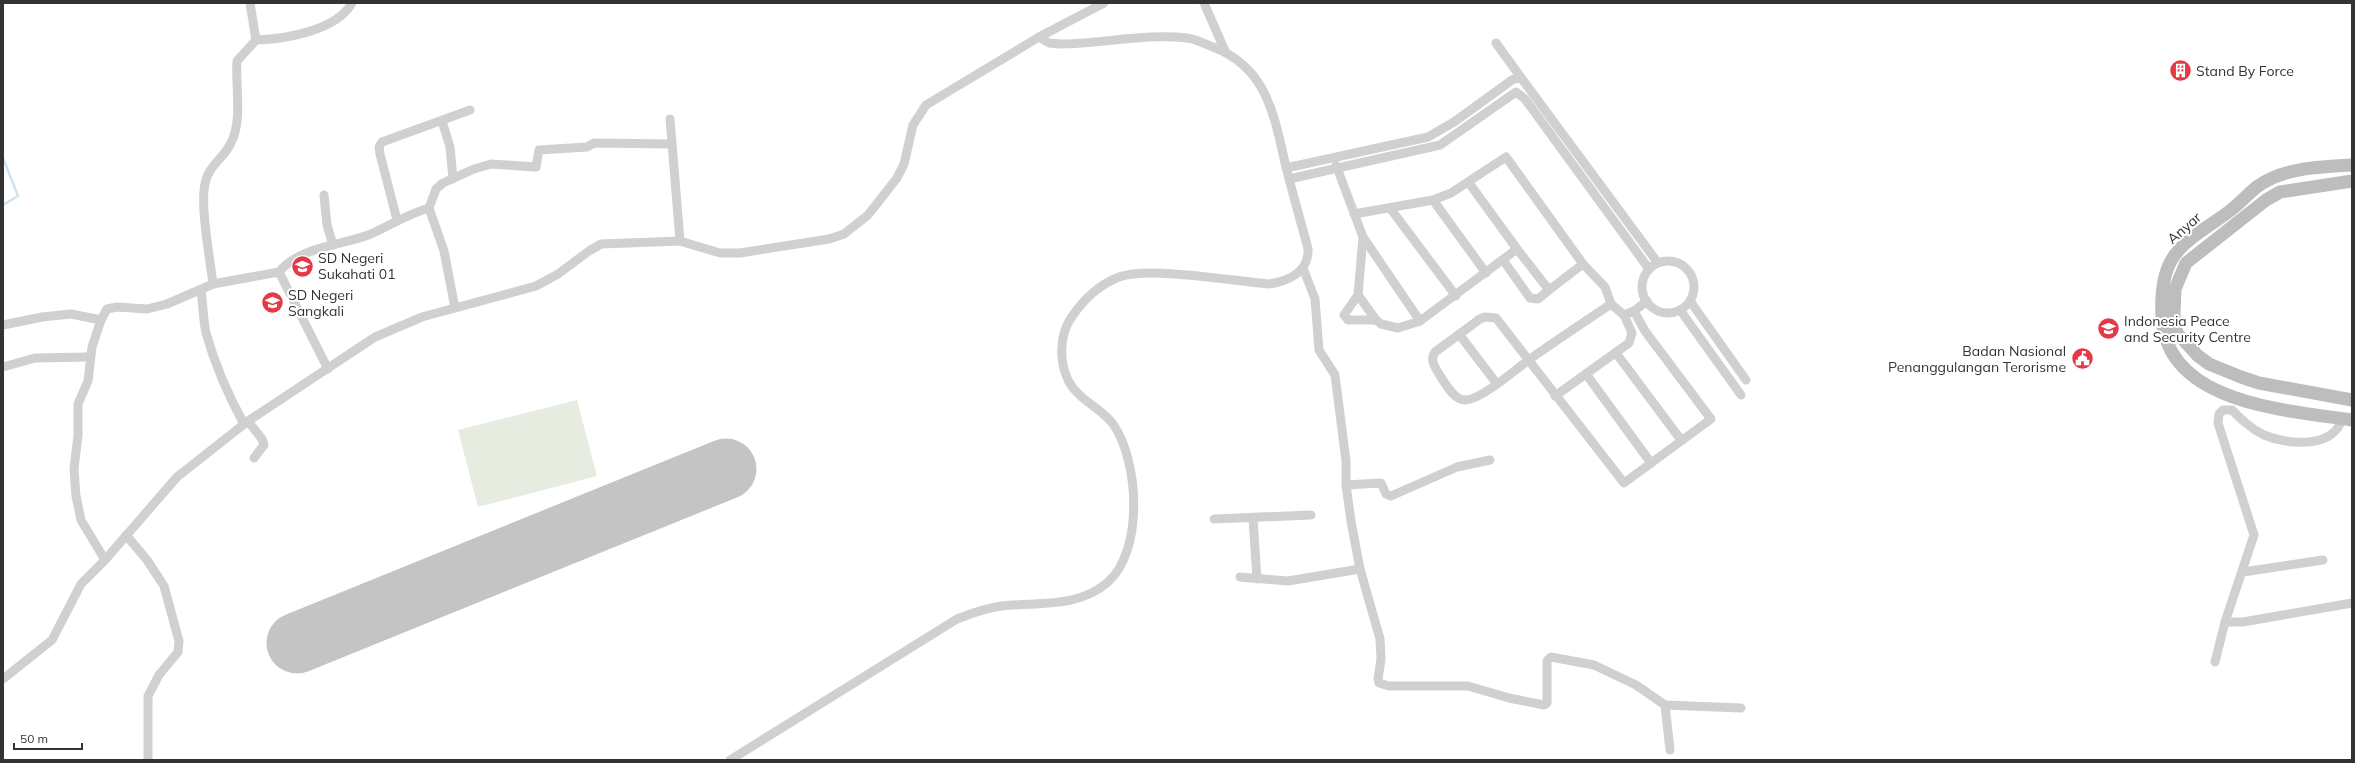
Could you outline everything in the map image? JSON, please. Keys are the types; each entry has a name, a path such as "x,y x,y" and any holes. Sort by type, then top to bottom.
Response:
{"street":[{"path":"250,3 256,40"},
{"path":"213,284 203,194 207,175 232,142 236,114 237,61 256,40 282,39 317,29 343,13 352,3"},
{"path":"3,679 52,640 81,584 105,560 177,477 246,422 328,368 388,331 422,317 540,284 601,244 680,240 720,253 740,254 829,239 849,231 868,215 897,178 904,164 913,125 926,105 1039,37 1104,3"},
{"path":"1204,3 1225,51"},
{"path":"730,760 957,619 992,608 1055,603 1078,599 1098,590 1113,577 1125,555 1132,531 1133,509 1128,456 1120,435 1112,423 1103,412 1075,390 1070,383 1062,354 1064,332 1069,322 1092,292 1119,277 1135,273 1156,273 1269,284 1283,282 1303,268 1307,260 1308,249 1286,168 1276,124 1265,91 1257,79 1239,61 1225,51 1188,38 1148,38 1060,44 1049,43 1039,37"},
{"path":"1496,43 1658,263"},
{"path":"1286,168 1428,137 1454,122 1512,80 1517,78 1522,79"},
{"path":"1289,179 1440,145 1516,92 1521,93 1649,269"},
{"path":"398,220 379,147 382,142 470,110"},
{"path":"670,119 680,240"},
{"path":"442,121 450,147 453,179"},
{"path":"455,308 444,251 429,208 436,189 453,179 491,164 536,167 539,150 587,147 594,143 671,144"},
{"path":"1354,214 1433,200 1451,193 1469,183 1503,157 1508,158 1583,264 1605,287 1611,304 1624,315 1632,333 1629,343 1555,396"},
{"path":"1334,158 1363,237 1420,321"},
{"name":"Anyar","path":"2347,419 2258,405 2214,389 2186,371 2170,352 2163,330 2162,293 2171,261 2197,235 2264,182 2277,175 2300,170 2352,165"},
{"path":"2300,170 2304,186"},
{"name":"Anyar","path":"2352,181 2304,186 2273,195 2195,254 2182,268 2175,289 2176,326 2182,340 2197,355 2209,364 2260,383 2327,397 2352,400"},
{"path":"1469,183 1548,290"},
{"path":"324,195 327,225 333,245"},
{"path":"1433,200 1486,273"},
{"path":"105,560 81,520 75,486 74,469 78,435 77,411 80,396 88,381 90,357 104,312 111,307 147,309 167,304 213,284 279,272 297,256 369,234 398,220 429,208"},
{"path":"1390,208 1456,296"},
{"path":"1363,237 1358,295 1344,315 1345,318 1355,321 1376,320"},
{"path":"1358,295 1376,320 1381,324 1398,328 1420,321 1456,296 1517,249"},
{"path":"1503,260 1530,298 1538,299 1583,264"},
{"path":"2171,261 2182,268"},
{"path":"1674,262 1686,269 1693,280 1694,288 1690,301 1680,310 1662,312 1647,301 1642,285 1649,269 1658,263 1674,262"},
{"path":"1303,268 1315,299 1319,350 1335,375 1346,461 1346,485 1360,570 1380,639 1381,659 1378,679 1382,684 1394,686 1444,684 1468,686 1509,698 1544,705 1547,703 1547,661 1551,657 1594,665 1636,685 1666,705 1741,708"},
{"path":"279,272 328,368"},
{"path":"201,290 206,332 224,380 225,390 246,422 262,439 264,445 254,458"},
{"path":"1624,315 1634,311 1647,301"},
{"path":"1690,301 1746,380"},
{"path":"1611,304 1530,360 1497,384 1467,400 1460,400 1447,388 1434,364 1433,355 1459,334 1480,319 1485,317 1496,318 1530,360 1555,396 1621,481 1626,482 1711,419 1645,331 1634,311"},
{"path":"1680,310 1741,395"},
{"path":"3,325 42,317 71,314 101,320"},
{"path":"1459,334 1497,384"},
{"path":"1616,353 1681,440"},
{"path":"3,367 35,358 90,357"},
{"path":"1586,374 1651,463"},
{"path":"2324,416 2327,397"},
{"path":"2215,662 2225,622 2253,543 2254,529 2218,423 2219,414 2223,410 2232,410 2244,422 2264,435 2283,441 2296,442 2310,442 2331,435 2347,419"},
{"path":"1346,485 1381,483 1386,494 1391,496 1458,468 1490,460"},
{"path":"1214,519 1253,519 1311,515"},
{"path":"1253,519 1257,579"},
{"path":"126,535 147,560 164,586 179,641 178,652 159,675 148,696 148,760"},
{"path":"2242,572 2323,560"},
{"path":"1240,577 1296,580 1360,570"},
{"path":"2225,622 2243,622 2352,602"},
{"path":"1666,705 1670,750"}],"shaded area":[{"path":"577,400 597,476 478,507 458,430"}],"waterway":[{"path":"3,158 18,196 3,205"}],"runway":[{"path":"297,643 726,469"}],"place":[{"name":"Stand By Force","path":"2180,71"},
{"name":"SD Negeri Sukahati 01","path":"302,266"},
{"name":"SD Negeri Sangkali","path":"272,303"},
{"name":"Indonesia Peace and Security Centre","path":"2108,329"},
{"name":"Badan Nasional Penanggulangan Terorisme","path":"2082,359"}]}
